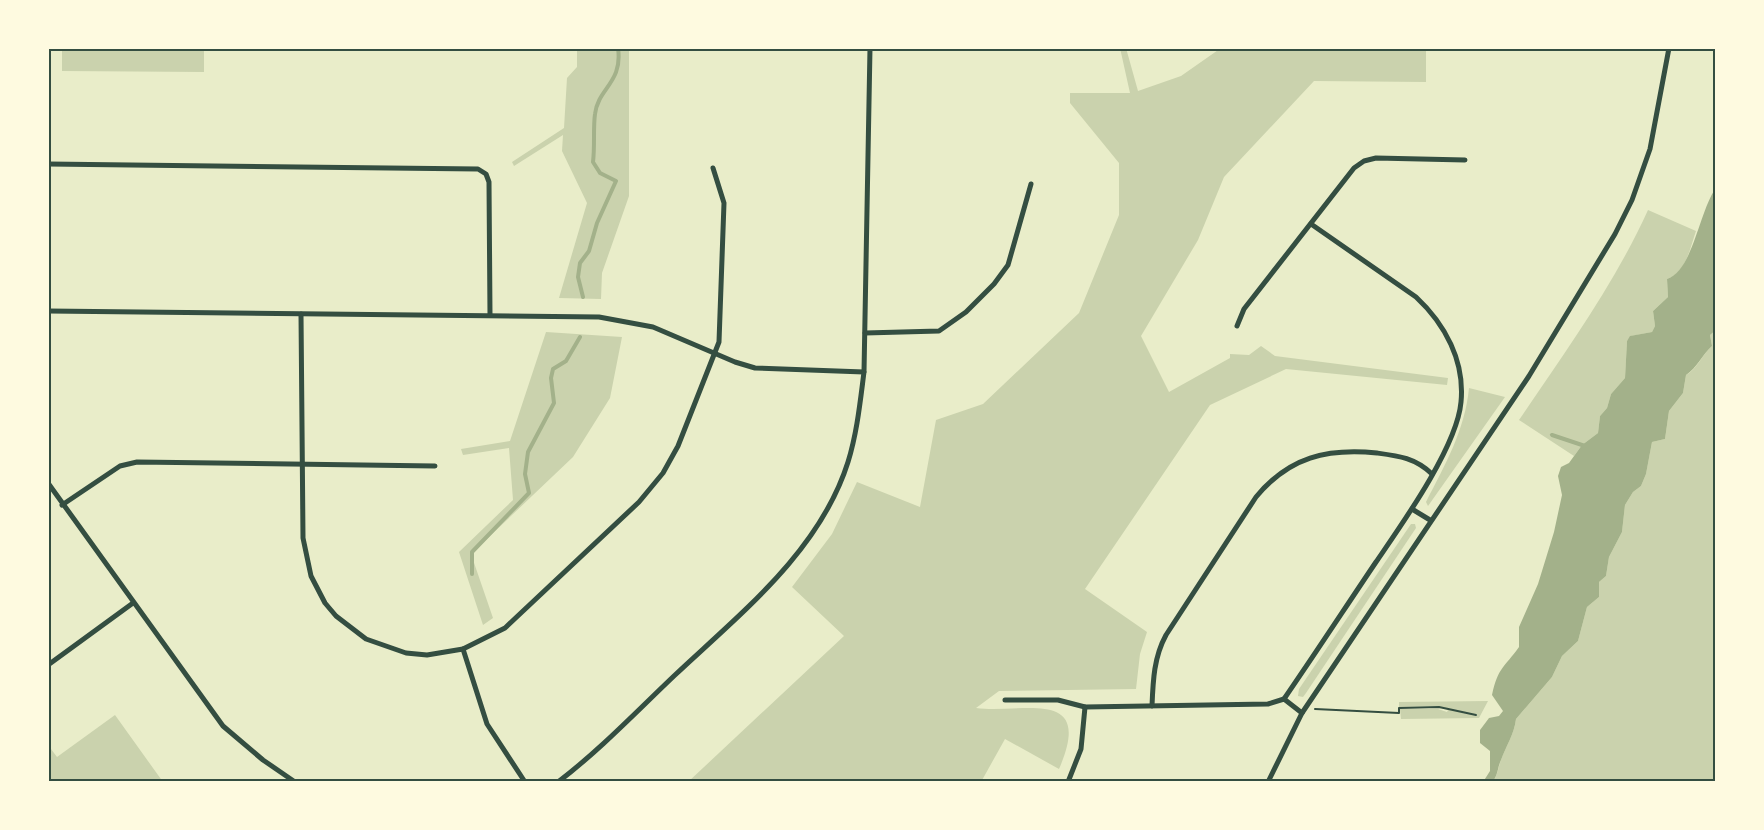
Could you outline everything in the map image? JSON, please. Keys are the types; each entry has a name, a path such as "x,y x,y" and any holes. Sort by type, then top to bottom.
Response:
{"street":[{"path":"558,782 605,742 764,591 798,554 821,518 848,463 858,418 864,372 870,48"},
{"path":"1268,782 1302,713 1529,376 1615,234 1632,200 1650,148 1669,48"},
{"path":"1237,326 1244,309 1354,168 1364,161 1376,158 1465,160"},
{"path":"48,164 478,169 486,174 489,183 490,315"},
{"path":"301,314 300,463 306,558 317,589 336,616 366,639 406,653 427,655 463,649 505,628 639,502 663,473 678,446 716,354 722,320 724,203 713,168"},
{"path":"865,333 939,331 966,312 994,284 1008,265 1031,184"},
{"path":"1005,700 1058,700 1085,707 1268,704 1284,699 1412,509 1443,455 1461,403 1460,369 1452,346 1442,325 1416,297 1311,224"},
{"path":"48,311 599,316 653,327 735,362 775,370 864,372"},
{"path":"1152,706 1154,669 1159,649 1166,635 1256,496 1271,479 1313,456 1351,451 1406,457 1432,474"},
{"path":"62,505 120,466 137,462 435,466"},
{"path":"48,483 223,726 263,760 295,782"},
{"path":"1412,509 1430,520"},
{"path":"48,665 133,603"},
{"path":"463,649 487,724 525,782"},
{"path":"1284,699 1302,713"},
{"path":"1068,782 1081,749 1085,707"}],"path":[{"path":"1322,711 1399,713 1399,708 1438,707 1476,715"}],"shaded area":[{"path":"62,48 204,48 204,72 62,71"},
{"path":"577,48 629,48 629,196 602,273 601,299 559,298 587,203 562,151 563,135 514,166 512,162 564,128 567,78 577,67"},
{"path":"1120,48 1126,48 1138,91 1181,76 1221,48 1426,48 1426,82 1314,81 1224,177 1198,240 1141,336 1169,392 1230,358 1230,354 1249,355 1261,346 1275,356 1448,378 1447,385 1286,369 1210,405 1085,589 1147,632 1140,654 1136,689 999,691 976,708 1032,708 1049,710 1061,715 1068,725 1068,743 1059,769 1005,739 981,782 688,782 844,636 792,587 832,534 857,482 920,507 936,420 983,404 1079,313 1119,215 1119,163 1070,103 1070,93 1130,93"},
{"path":"1716,188 1716,330 1710,335 1712,346 1686,375 1683,393 1669,411 1665,439 1652,442 1646,474 1641,486 1633,492 1625,505 1622,532 1609,557 1606,576 1599,582 1599,597 1587,607 1578,641 1562,656 1552,677 1516,719 1493,782 1483,782 1490,771 1490,751 1480,743 1480,730 1489,718 1499,716 1503,711 1492,695 1494,686 1502,668 1519,647 1519,627 1538,584 1554,532 1562,495 1558,476 1561,467 1569,463 1582,445 1598,433 1600,416 1607,408 1611,394 1625,378 1627,341 1630,336 1652,332 1655,326 1653,311 1668,297 1667,279 1676,274 1683,265"},
{"path":"1648,210 1696,231 1683,266 1667,279 1668,297 1653,311 1655,326 1652,332 1631,336 1627,341 1625,378 1611,394 1607,408 1600,416 1598,433 1582,445 1574,456 1519,420 1620,265"},
{"path":"1716,330 1716,782 1493,782 1516,719 1552,677 1562,656 1578,641 1587,607 1599,597 1599,582 1606,576 1609,557 1622,532 1625,505 1633,492 1641,486 1646,474 1652,442 1665,439 1669,411 1683,393 1686,375 1712,346 1710,335"},
{"path":"546,332 622,337 610,398 573,457 471,554 493,618 483,625 459,552 513,500 509,448 463,455 461,449 510,441"},
{"path":"1469,388 1505,397 1428,506 1426,502 1459,433"},
{"path":"1411,524 1415,524 1416,528 1306,693 1303,697 1298,696 1299,689"},
{"path":"1488,701 1479,718 1401,719 1400,709 1438,709 1447,712 1448,710 1438,706 1399,707 1399,702"},
{"path":"115,715 163,782 48,782 48,745 57,757"}],"waterway":[{"path":"583,297 578,277 580,263 589,251 597,223 616,181 600,173 593,162 595,114 597,105 617,69 618,48"},
{"path":"472,574 472,552 529,493 525,474 528,452 554,403 551,378 553,369 566,361 580,337"},
{"path":"1552,435 1585,446"}]}
